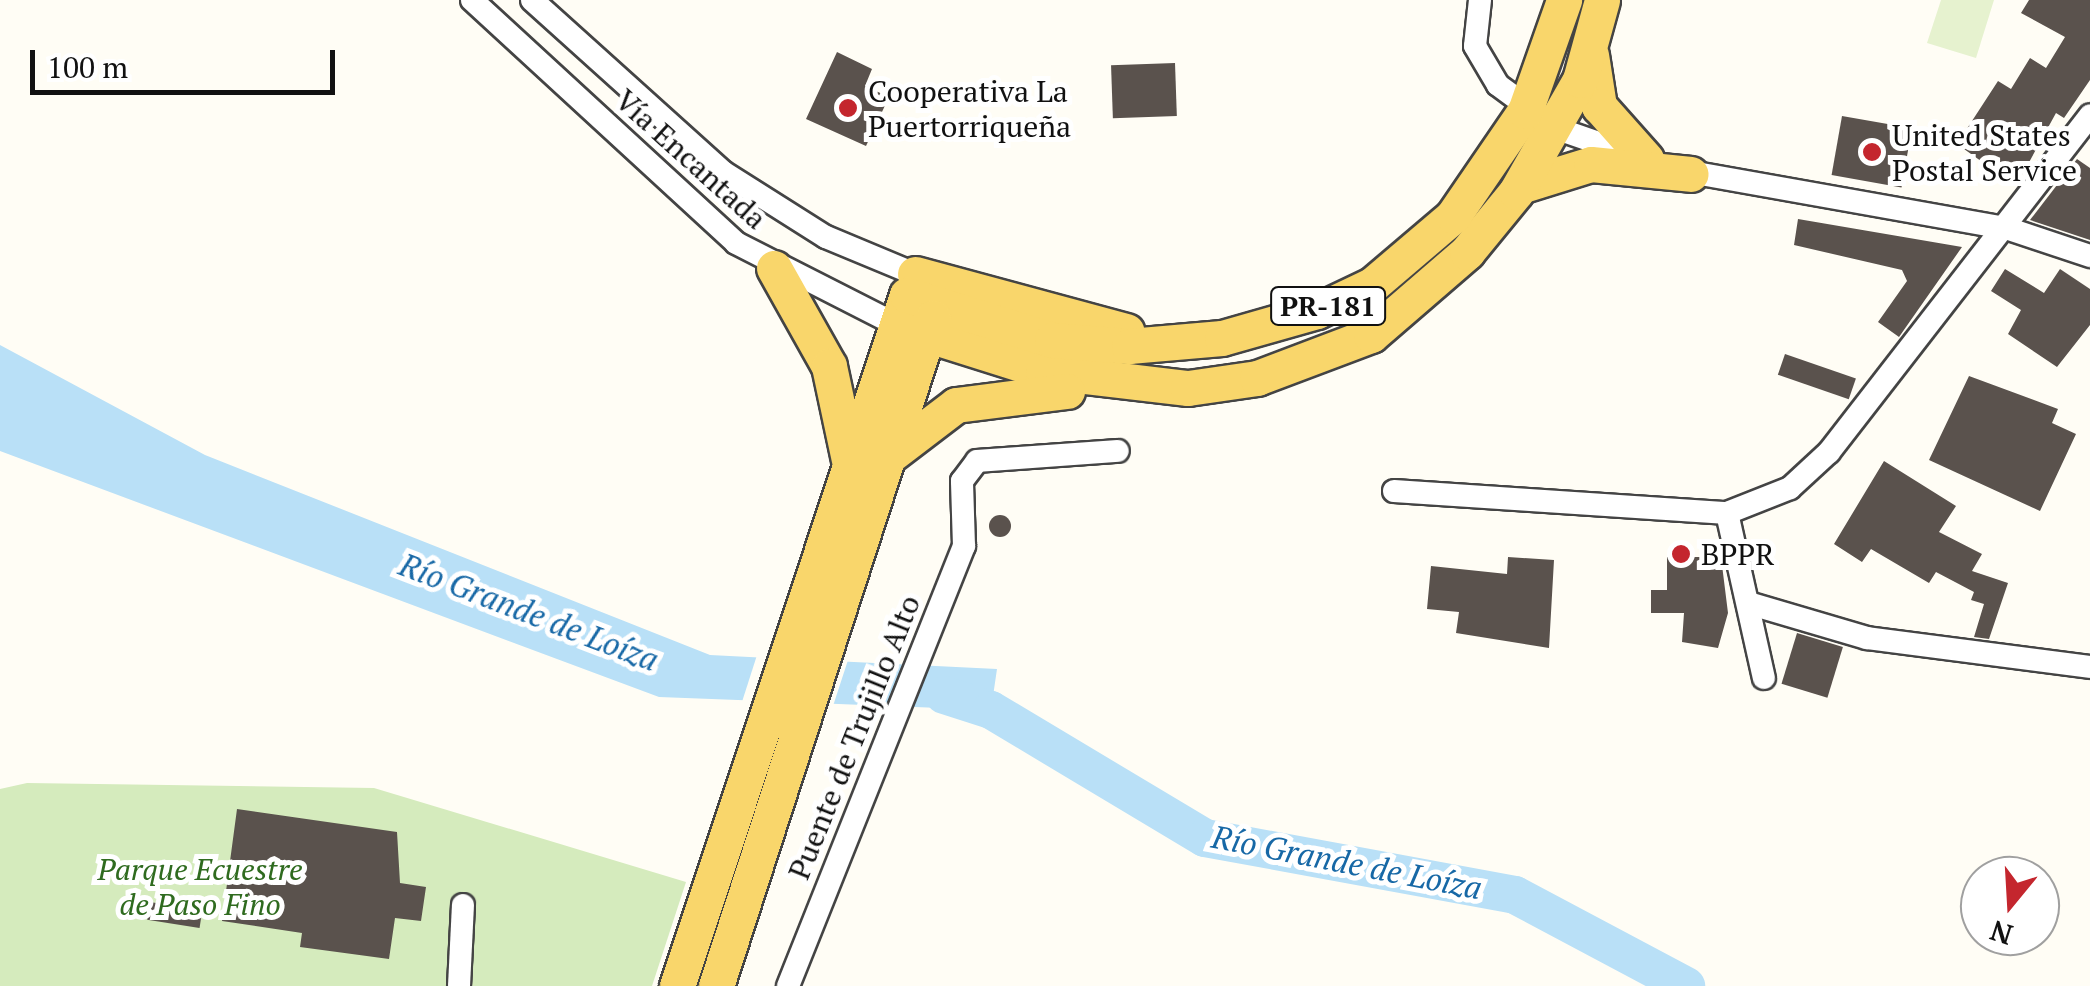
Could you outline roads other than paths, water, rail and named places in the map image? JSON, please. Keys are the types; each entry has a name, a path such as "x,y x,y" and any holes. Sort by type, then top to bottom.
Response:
{"main road":[{"name":"PR-181","path":"916,307 1179,344 1270,328 1372,284 1453,216 1526,111 1564,0"},
{"name":"PR-181","path":"916,307 1043,371 1188,388 1257,378 1371,335 1467,252 1520,186 1558,129 1590,48 1602,0"},
{"path":"1590,48 1599,106 1646,159"},
{"path":"1520,186 1591,164 1691,174"},
{"path":"774,268 829,366 863,474"},
{"path":"677,986 716,966 916,307"},
{"path":"863,474 928,420 991,394 1188,388"}],"street":[{"name":"Vía Encantada","path":"472,0 704,218 774,268 916,307"},
{"name":"Vía Encantada","path":"532,0 723,172 826,237 916,307"},
{"path":"1480,0 1476,46 1484,68 1526,111 1558,129 1691,174 2006,228 2090,256"},
{"path":"1394,491 1727,513 1790,488 1829,452 2090,115"},
{"name":"Puente de Trujillo Alto","path":"788,986 970,524 962,481 976,462 1118,451"},
{"path":"1727,513 1764,678"},
{"path":"1748,602 1867,638 2090,667"},
{"path":"459,986 463,906"}],"water":[{"path":"0,345 205,455 710,655 997,669 991,710 659,697 0,451"}],"waterway":[{"name":"Río Grande de Loíza","path":"944,695 991,710 1205,838 1515,895 1686,986"}],"place":[{"name":"Cooperativa La Puertorriqueña","path":"848,108"},
{"name":"United States Postal Service","path":"1872,152"},
{"name":"BPPR","path":"1681,554"}],"park label":[{"name":"Parque Ecuestre de Paso Fino","path":"200,886"}]}
